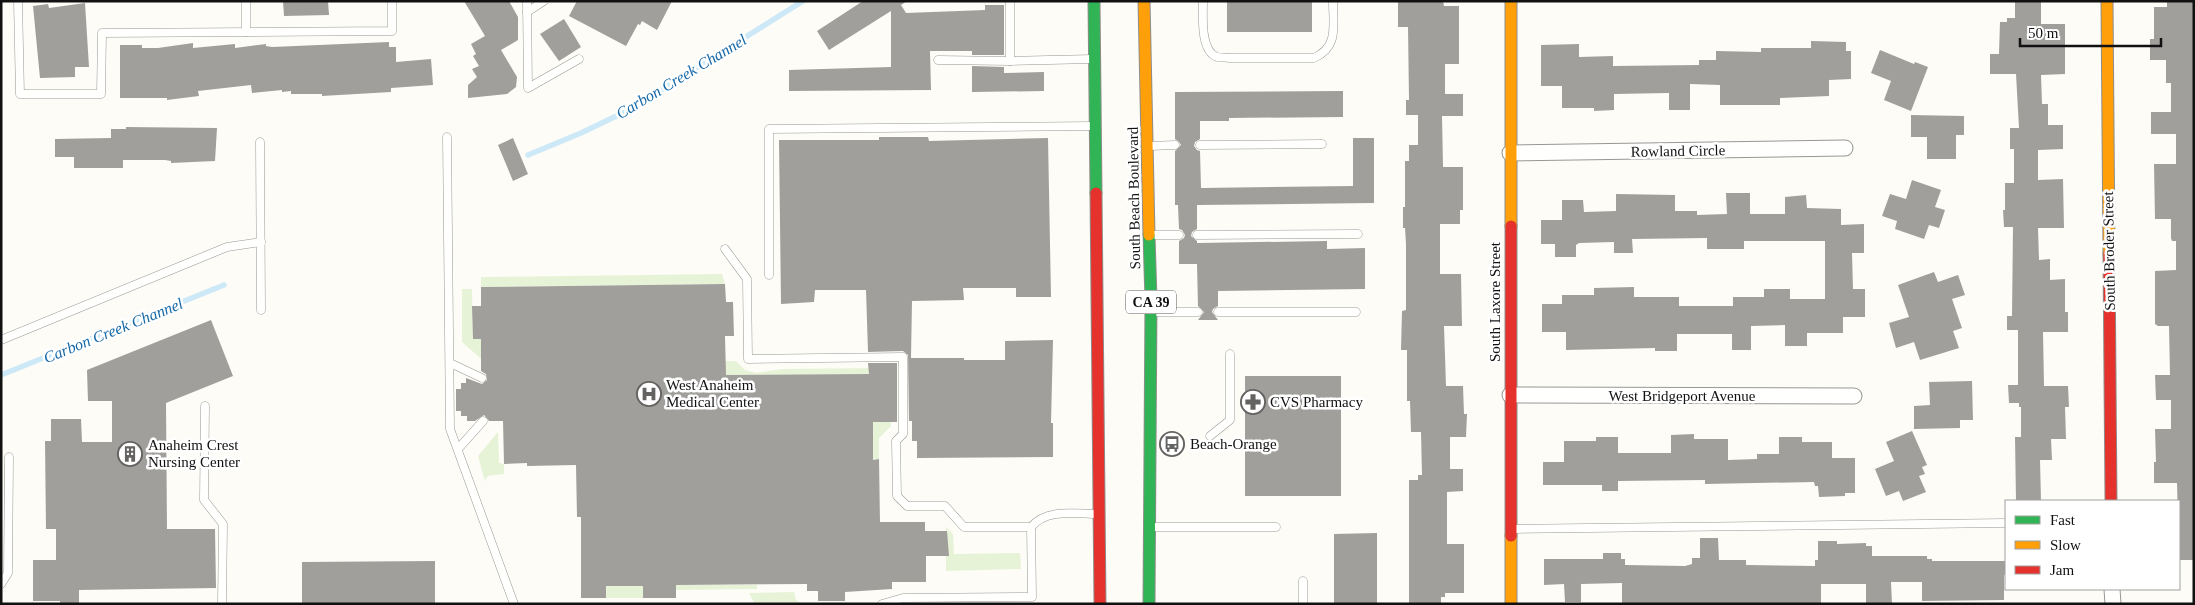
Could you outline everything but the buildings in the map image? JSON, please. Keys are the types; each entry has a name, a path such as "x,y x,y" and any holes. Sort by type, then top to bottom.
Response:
{"main road":[{"path":"1094,1 1100,604"},
{"name":"South Beach Boulevard","path":"1144,1 1151,312 1150,604"},
{"name":"South Laxore Street","path":"1511,1 1511,604"},
{"name":"South Broder Street","path":"2107,1 2111,500"}],"street":[{"name":"Rowland Circle","path":"1510,153 1845,148"},
{"name":"West Bridgeport Avenue","path":"1510,395 1854,396"},
{"path":"2112,590 2113,604"}],"lane":[{"path":"18,1 20,94 101,94 102,33 392,32 392,1"},
{"path":"246,1 246,32"},
{"path":"527,1 528,88 580,59"},
{"path":"527,12 544,1"},
{"path":"1010,1 1010,61"},
{"path":"1203,1 1203,33 1208,48 1216,57 1314,58 1324,54 1331,44 1333,35 1332,1"},
{"path":"938,60 1094,59"},
{"path":"769,275 769,129 1095,126"},
{"path":"447,137 450,429 514,604"},
{"path":"260,142 261,310"},
{"path":"1200,145 1322,144"},
{"path":"1148,146 1175,145"},
{"path":"1197,235 1358,234"},
{"path":"1150,235 1179,235"},
{"path":"1,340 226,247 260,242"},
{"path":"726,249 747,279 748,359 903,357 903,434 896,441 897,496 907,506 945,506 964,528 1031,527 1044,516 1100,514"},
{"path":"1151,312 1198,312"},
{"path":"1218,312 1356,312"},
{"path":"1210,436 1230,420 1230,354"},
{"path":"450,363 482,378"},
{"path":"205,406 204,500 223,524 222,604"},
{"path":"458,449 483,421"},
{"path":"1,584 8,573 9,457"},
{"path":"1510,529 2005,523"},
{"path":"882,604 903,598 922,601 1032,597 1031,527"},
{"path":"1150,528 1276,528"},
{"path":"1303,581 1303,604"}],"green space":[{"path":"722,274 725,284 481,287 481,277"},
{"path":"462,289 472,289 473,339 481,339 481,357 513,357 496,372 462,342"},
{"path":"736,361 745,370 756,373 782,369 886,368 888,374 637,376 671,362"},
{"path":"891,399 891,426 879,438 879,459 873,460 873,422 889,422"},
{"path":"498,432 499,463 504,464 504,474 488,476 485,480 486,485 478,456"},
{"path":"946,527 953,534 954,554 1020,553 1021,569 946,571 946,556 949,555 947,553 947,533 949,531 946,531"},
{"path":"676,585 757,585 757,589 676,590"},
{"path":"606,586 643,586 643,598 606,598"},
{"path":"794,592 796,600 803,604 755,604 749,593"}],"waterway":[{"name":"Carbon Creek Channel","path":"528,155 581,133 633,108 803,1"},
{"name":"Carbon Creek Channel","path":"1,375 224,285"}],"traffic: fast":[{"path":"1094,1 1096,193"},
{"path":"1149,235 1151,300 1149,604"}],"traffic: slow":[{"path":"1144,1 1149,235"},
{"path":"1511,1 1511,226"},
{"path":"2107,1 2109,254"},
{"path":"1511,536 1511,604"}],"traffic: jam":[{"path":"1096,193 1100,604"},
{"path":"1511,226 1511,536"},
{"path":"2109,254 2111,500"}],"place":[{"name":"West Anaheim Medical Center","path":"649,394"},
{"name":"CVS Pharmacy","path":"1253,402"},
{"name":"Beach-Orange","path":"1172,444"},
{"name":"Anaheim Crest Nursing Center","path":"130,454"}]}
